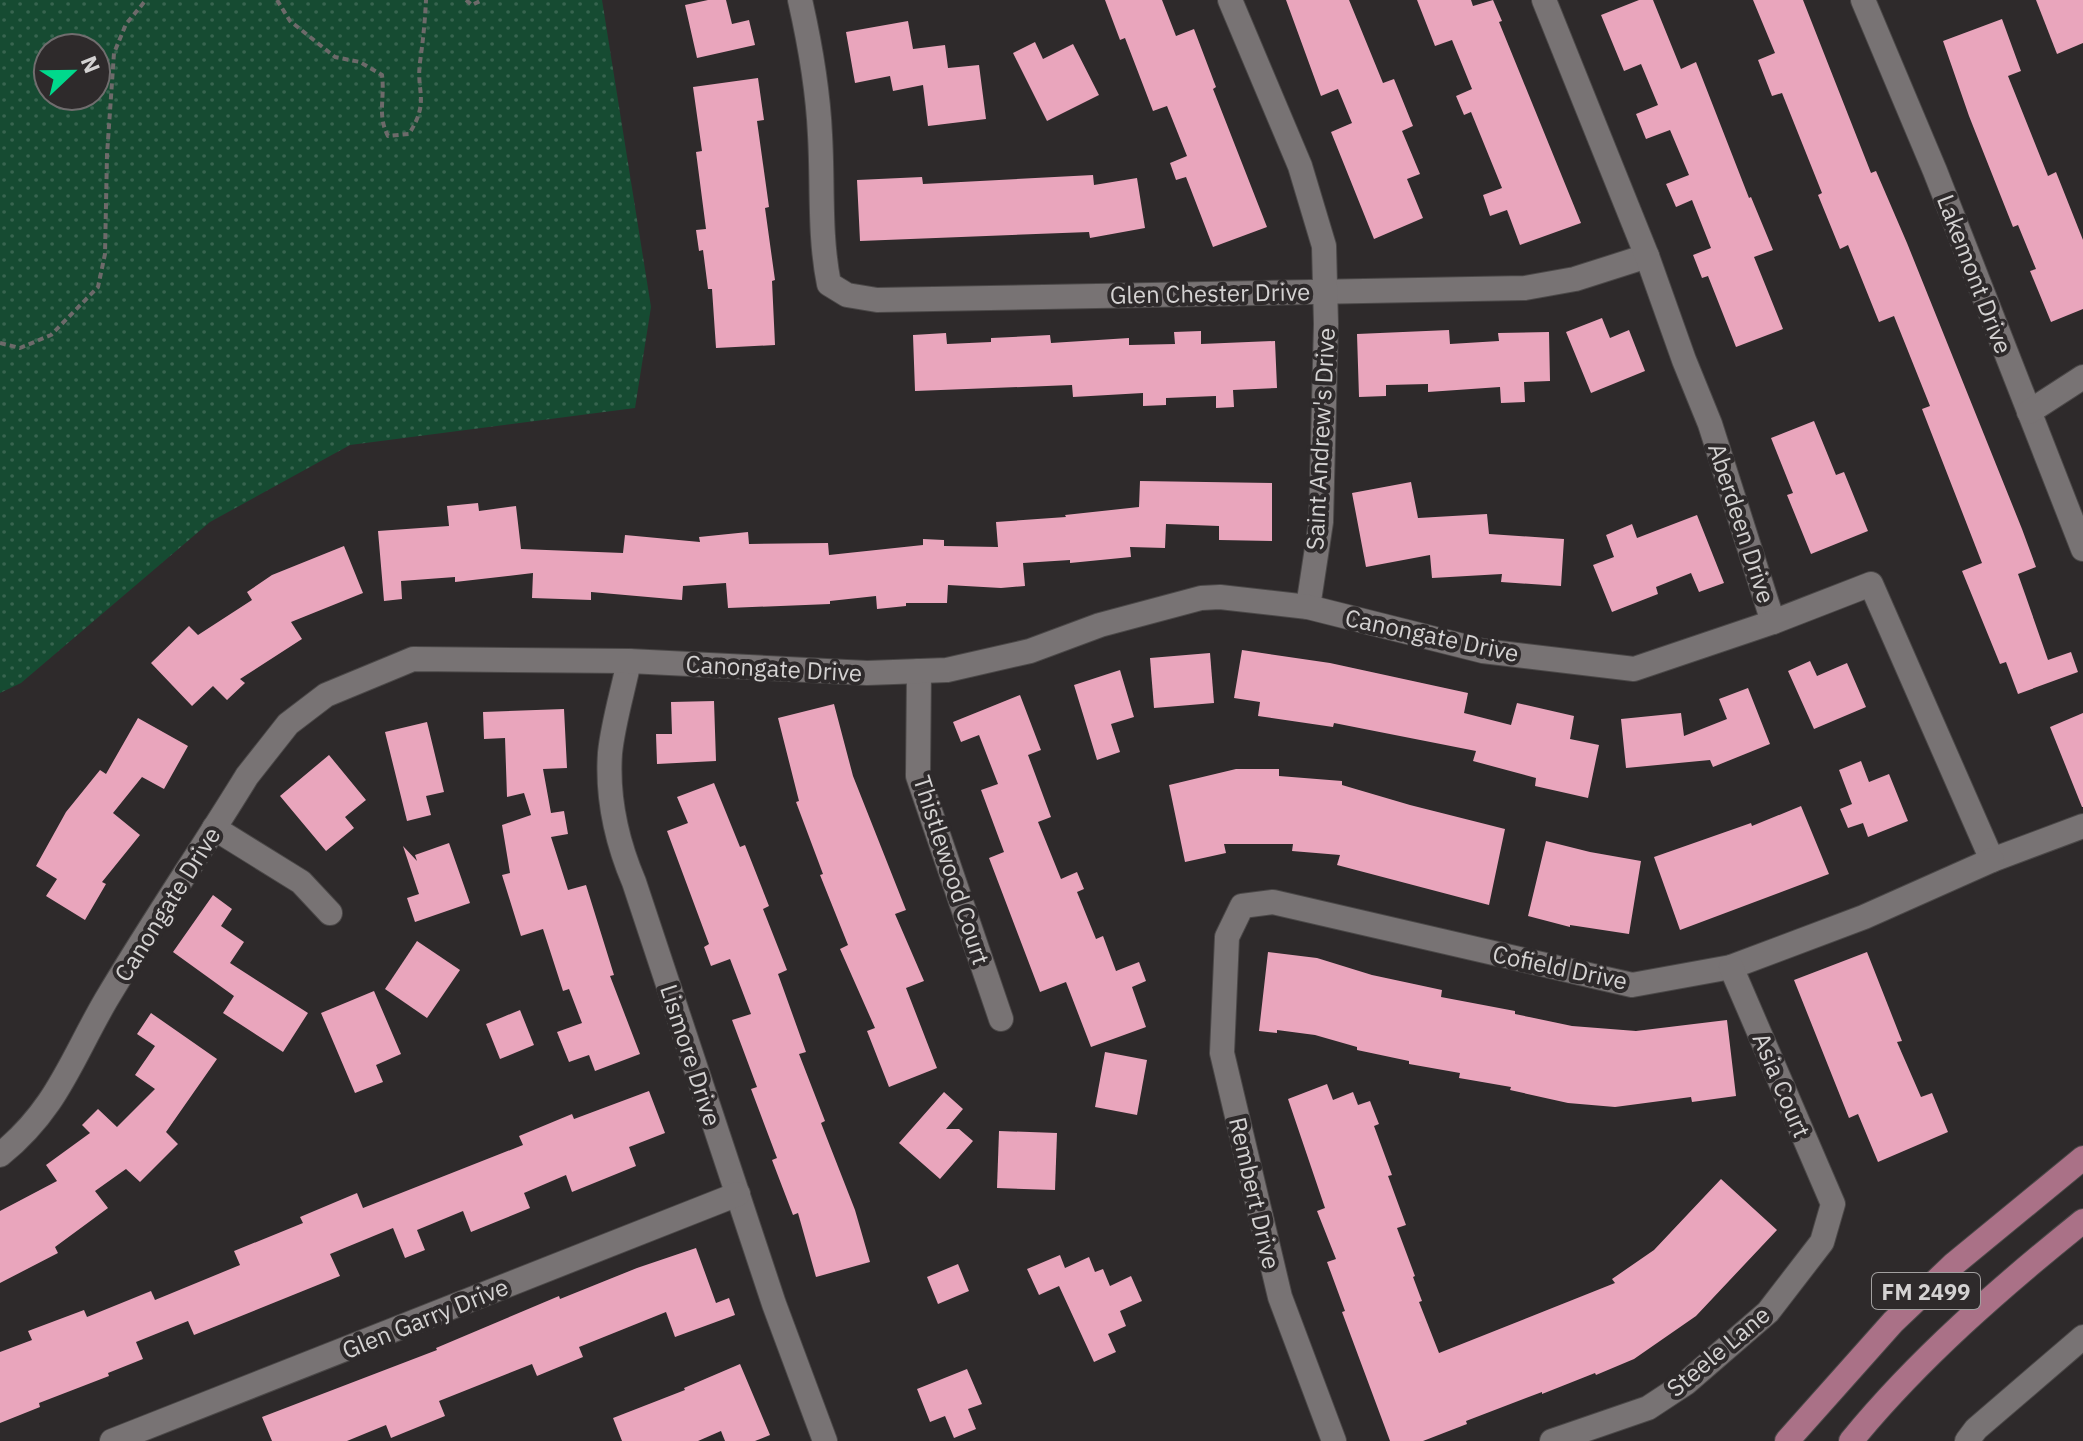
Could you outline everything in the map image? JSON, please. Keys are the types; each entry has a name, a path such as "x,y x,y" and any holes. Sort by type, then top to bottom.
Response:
{"main road":[{"name":"FM 2499","path":"1787,1441 1893,1322 1954,1264 2083,1158"},
{"name":"FM 2499","path":"1851,1441 1881,1404 1954,1333 2024,1268 2083,1221"}],"street":[{"name":"Saint Andrew's Drive","path":"1230,0 1300,166 1324,246 1321,522 1308,607"},
{"name":"Aberdeen Drive","path":"1544,0 1647,256 1710,424 1773,622 1871,584 1992,860"},
{"name":"Lakemont Drive","path":"1863,0 1935,171 2083,549"},
{"name":"Glen Chester Drive","path":"805,1 820,132 822,228 829,284 847,295 877,300 1525,288 1575,279 1647,256"},
{"path":"2029,412 2083,377"},
{"name":"Canongate Drive","path":"0,1155 25,1134 53,1100 105,1001 247,776 288,724 326,695 413,659 629,661 867,673 947,670 1030,651 1100,625 1201,598 1220,597 1308,607 1483,651 1634,669 1773,622"},
{"name":"Lismore Drive","path":"629,661 610,751 610,783 620,849 634,882 774,1304 825,1441"},
{"name":"Thistlewood Court","path":"919,671 918,776 1001,1019"},
{"path":"1992,860 2083,826"},
{"path":"214,828 301,882 330,913"},
{"name":"Cofield Drive","path":"1227,937 1242,906 1273,902 1632,985 1731,967 1864,917 1992,860"},
{"name":"Rembert Drive","path":"1227,937 1222,1053 1280,1297 1334,1441"},
{"name":"Asia Court","path":"1731,967 1833,1204"},
{"name":"Glen Garry Drive","path":"112,1441 738,1194"},
{"name":"Steele Lane","path":"1552,1441 1648,1408 1686,1383 1768,1312 1822,1242 1833,1204"},
{"path":"1978,1437 2083,1337"}],"path":[{"path":"0,343 20,348 51,335 98,287 105,254 107,155 114,53 126,24 146,0"},
{"path":"277,0 290,21 317,39 335,57 360,62 382,75 385,94 380,121 388,136 409,134 418,121 423,98 420,65 425,41 426,0"},
{"path":"466,0 472,5 482,0"}],"green space":[{"path":"0,0 602,0 651,307 635,408 350,445 210,522 21,683 0,693"}],"building":[{"path":"726,0 732,24 749,20 755,45 697,58 685,5"},
{"path":"1105,0 1162,0 1176,36 1194,29 1216,87 1213,89 1267,227 1213,247 1186,177 1176,180 1170,163 1187,156 1167,106 1153,111 1125,38 1120,40"},
{"path":"1286,0 1349,0 1383,83 1394,79 1413,126 1402,131 1420,174 1407,179 1423,218 1374,239 1331,132 1352,123 1338,89 1321,96"},
{"path":"1417,0 1471,0 1473,6 1493,0 1502,21 1499,22 1581,223 1520,245 1507,210 1490,216 1483,195 1502,188 1471,112 1464,115 1456,96 1472,89 1452,40 1435,46"},
{"path":"1639,0 1653,0 1681,69 1696,62 1749,198 1773,250 1754,257 1783,329 1736,347 1708,276 1702,278 1693,255 1711,248 1692,200 1676,207 1666,184 1689,175 1670,130 1646,139 1636,114 1658,105 1641,64 1624,71 1601,15"},
{"path":"1753,0 1803,0 1871,173 1876,171 1907,243 2022,529 2036,567 2018,574 2048,660 2071,652 2078,672 2018,694 2006,662 2000,664 1962,571 1982,563 1922,409 1930,406 1894,316 1879,322 1848,245 1840,249 1818,195 1822,193 1782,93 1772,96 1758,60 1775,53"},
{"path":"2036,0 2083,0 2083,43 2057,54"},
{"path":"2002,19 2021,71 2008,76 2048,176 2056,172 2083,240 2083,309 2051,322 2030,271 2036,269 2018,225 2013,227 1943,41"},
{"path":"908,21 913,49 945,45 948,68 979,65 986,119 928,126 923,85 893,91 890,76 855,83 846,32"},
{"path":"1035,42 1043,59 1073,44 1099,95 1047,121 1013,53"},
{"path":"758,78 764,120 757,121 775,280 772,281 775,345 716,348 712,289 708,289 703,250 699,251 696,230 706,229 696,152 702,151 693,87"},
{"path":"1093,175 1094,185 1137,178 1145,228 1090,238 1089,232 860,241 857,180 922,177 923,184"},
{"path":"1602,318 1610,338 1629,330 1645,371 1591,393 1566,332"},
{"path":"1449,330 1450,344 1499,341 1498,333 1549,332 1550,381 1524,382 1525,402 1501,403 1500,387 1428,392 1428,384 1386,385 1386,396 1359,397 1357,334"},
{"path":"1201,331 1201,344 1275,341 1277,388 1233,390 1234,407 1216,408 1216,396 1166,398 1166,405 1143,406 1143,393 1073,397 1072,385 915,391 913,335 946,333 947,344 1050,335 1051,343 1129,338 1129,345 1175,344 1174,332"},
{"path":"1814,421 1836,475 1844,472 1868,531 1811,554 1787,495 1793,493 1771,438"},
{"path":"1140,481 1272,483 1272,541 1219,540 1219,526 1166,524 1165,548 1130,547 1131,557 1070,563 1070,560 1023,563 1025,586 948,585 947,603 906,603 906,606 877,609 876,596 830,601 830,604 728,608 726,583 683,586 682,600 591,592 591,600 532,598 533,573 455,582 455,577 401,581 402,599 384,601 378,531 449,526 447,506 478,503 479,511 516,506 521,549 623,553 625,535 700,542 699,537 748,532 749,544 828,543 829,555 923,545 923,539 944,540 944,546 998,547 996,522 1139,507"},
{"path":"1411,482 1418,518 1487,514 1489,534 1564,539 1561,586 1501,582 1502,574 1432,578 1430,555 1366,567 1352,493"},
{"path":"1697,515 1724,583 1699,592 1691,573 1656,587 1658,594 1612,612 1593,565 1614,557 1606,535 1632,524 1637,538"},
{"path":"344,546 363,593 291,622 302,639 240,679 245,683 227,700 213,686 192,706 151,663 189,626 198,635 252,600 247,592 272,575"},
{"path":"1242,650 1330,663 1468,693 1464,713 1511,725 1517,703 1574,716 1570,739 1599,745 1588,798 1535,786 1536,778 1473,761 1476,751 1334,723 1333,727 1258,716 1260,702 1234,698"},
{"path":"1210,653 1214,703 1154,708 1150,658"},
{"path":"1810,661 1817,676 1847,663 1866,707 1814,729 1788,671"},
{"path":"1120,670 1134,717 1111,724 1120,752 1097,760 1074,685"},
{"path":"1748,688 1770,744 1713,767 1710,760 1626,768 1621,719 1681,713 1684,736 1727,719 1719,699"},
{"path":"1020,695 1041,750 1028,755 1051,817 1038,822 1061,879 1077,872 1084,889 1077,892 1096,939 1103,936 1116,971 1139,962 1146,981 1132,987 1146,1027 1091,1047 1066,982 1040,992 989,858 1004,852 981,790 998,784 979,735 961,742 953,722"},
{"path":"714,701 716,761 657,764 656,734 672,734 671,702"},
{"path":"834,704 853,776 906,910 895,914 924,981 906,988 937,1068 889,1087 867,1031 875,1028 840,949 848,945 796,802 799,801 778,718"},
{"path":"564,709 567,768 543,769 551,813 564,811 568,834 551,837 568,890 586,885 614,975 610,976 640,1054 595,1071 589,1055 569,1062 557,1032 582,1023 569,989 563,991 543,929 521,936 502,875 510,873 502,825 531,815 524,793 507,797 505,738 484,739 483,712"},
{"path":"2083,713 2083,807 2082,807 2050,727"},
{"path":"138,718 188,746 164,789 142,777 113,813 140,835 102,882 106,884 85,920 46,896 57,879 36,866 66,812 100,770 106,774"},
{"path":"427,722 444,792 426,796 431,815 407,821 385,732"},
{"path":"329,755 366,800 345,817 354,828 326,851 280,796"},
{"path":"1861,761 1869,782 1889,774 1908,821 1868,837 1863,823 1848,828 1840,809 1852,804 1839,770"},
{"path":"1236,769 1279,769 1279,776 1342,781 1342,785 1505,829 1489,905 1337,865 1340,855 1292,851 1293,844 1224,844 1226,853 1185,862 1169,785"},
{"path":"714,783 740,847 745,845 769,906 763,909 787,970 778,974 806,1052 799,1054 825,1121 821,1123 855,1210 870,1262 816,1277 798,1213 793,1215 772,1160 777,1158 751,1089 757,1087 732,1020 751,1014 730,959 711,966 704,947 709,944 667,831 688,823 677,797"},
{"path":"1801,806 1829,874 1680,930 1654,857 1751,823 1752,826"},
{"path":"1546,841 1641,861 1629,934 1570,927 1528,916"},
{"path":"449,843 470,903 415,922 407,898 419,894 403,846 417,861 415,855"},
{"path":"213,895 232,909 221,926 244,942 230,963 308,1013 283,1052 223,1013 234,996 173,952"},
{"path":"417,941 460,970 427,1018 385,989"},
{"path":"1268,952 1317,958 1372,975 1442,990 1441,997 1572,1026 1636,1031 1727,1020 1736,1096 1692,1102 1691,1097 1615,1107 1568,1103 1510,1090 1511,1087 1459,1078 1460,1073 1409,1064 1409,1061 1357,1050 1357,1047 1315,1035 1259,1031"},
{"path":"1867,952 1902,1041 1897,1042 1921,1097 1932,1093 1948,1132 1878,1162 1858,1114 1849,1118 1794,980"},
{"path":"374,991 401,1054 376,1065 383,1082 355,1093 321,1013"},
{"path":"520,1010 534,1045 500,1059 486,1024"},
{"path":"151,1013 217,1059 166,1132 178,1144 140,1182 126,1169 95,1191 108,1208 55,1247 58,1253 0,1283 0,1211 57,1181 46,1165 90,1133 82,1125 98,1109 117,1127 155,1089 135,1075 155,1046 137,1034"},
{"path":"1105,1052 1147,1060 1137,1115 1095,1107"},
{"path":"1327,1084 1333,1100 1353,1092 1358,1105 1370,1101 1379,1124 1374,1126 1392,1175 1388,1176 1406,1225 1397,1228 1415,1276 1422,1301 1419,1302 1439,1353 1615,1283 1612,1279 1654,1250 1721,1179 1777,1230 1696,1316 1634,1359 1466,1421 1467,1424 1423,1441 1390,1441 1342,1312 1345,1311 1327,1262 1336,1259 1317,1211 1325,1208 1288,1099"},
{"path":"649,1091 665,1133 629,1147 636,1166 572,1192 566,1175 524,1193 530,1208 471,1232 463,1211 417,1230 425,1250 405,1258 393,1228 330,1254 340,1276 194,1335 188,1321 136,1342 143,1359 0,1423 0,1352 32,1340 28,1331 84,1310 87,1317 151,1291 155,1300 240,1265 234,1251 303,1223 300,1217 357,1193 363,1208 523,1145 519,1136 572,1114 574,1119"},
{"path":"944,1092 963,1109 946,1129 959,1129 973,1141 940,1179 899,1143"},
{"path":"999,1131 1057,1133 1055,1190 997,1188"},
{"path":"696,1248 716,1303 729,1298 735,1315 675,1337 666,1312 579,1347 583,1357 537,1376 532,1364 439,1401 445,1416 391,1438 386,1425 347,1441 272,1441 262,1417 437,1350 559,1296 560,1299"},
{"path":"1060,1255 1065,1268 1089,1257 1095,1272 1103,1269 1110,1286 1131,1276 1142,1301 1120,1311 1126,1326 1108,1334 1116,1352 1094,1362 1059,1286 1039,1295 1027,1269"},
{"path":"958,1264 969,1291 938,1304 927,1277"},
{"path":"740,1364 770,1435 755,1441 725,1441 721,1431 698,1441 622,1441 613,1418 685,1390"},
{"path":"967,1369 982,1404 968,1409 976,1429 954,1438 945,1416 930,1422 917,1389"}]}
